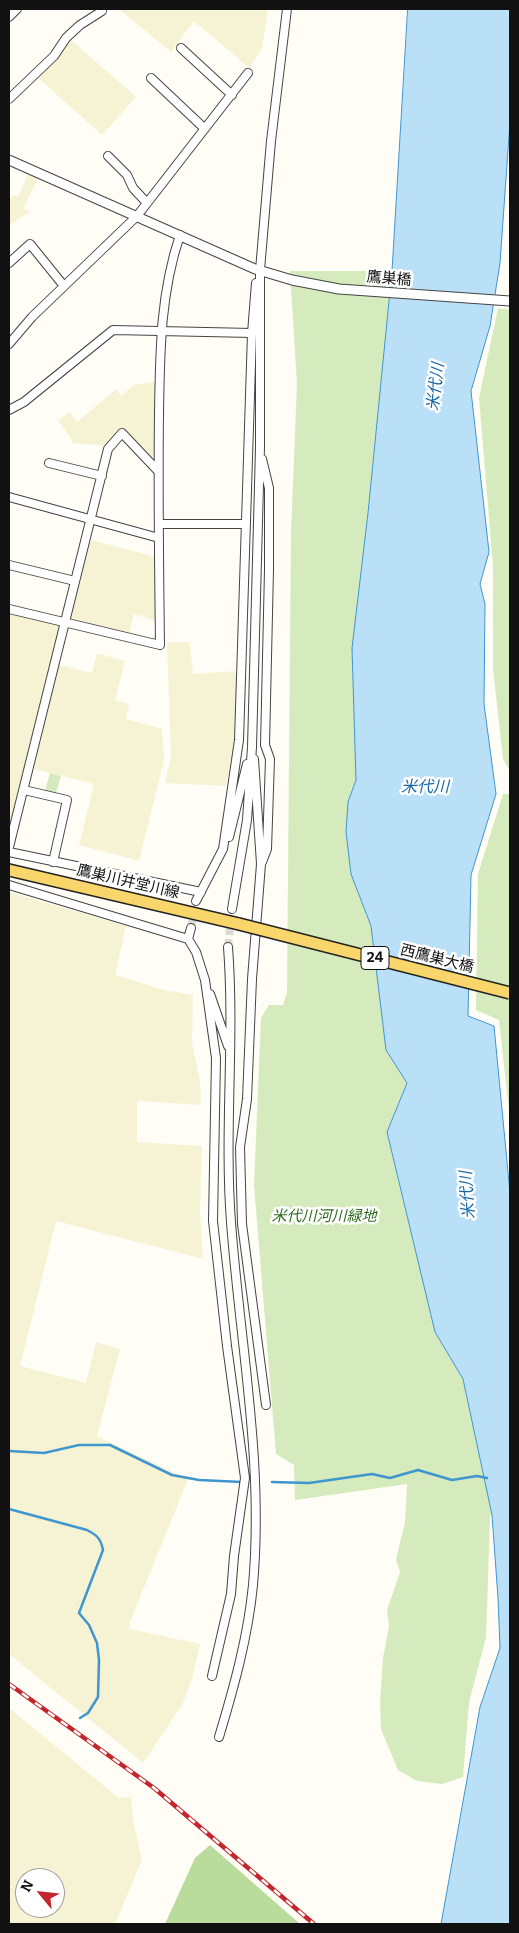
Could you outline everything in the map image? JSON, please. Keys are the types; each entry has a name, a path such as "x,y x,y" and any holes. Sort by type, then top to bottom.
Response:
{"main road":[{"name":"鷹巣川井堂川線","path":"9,870 239,924"},
{"name":"西鷹巣大橋","path":"239,924 510,993"}],"street":[{"path":"9,18 17,9"},
{"path":"223,849 239,740 252,333 261,271 271,141 287,9"},
{"path":"9,99 54,56 66,38 80,25 102,11"},
{"path":"181,48 232,95"},
{"path":"9,344 64,286 137,216 248,73"},
{"path":"151,78 204,128"},
{"path":"108,156 127,175 133,188 147,203"},
{"name":"鷹巣橋","path":"9,160 261,271 316,285 339,288 510,300"},
{"path":"9,609 160,645 158,472 161,330 170,263 180,235"},
{"path":"9,263 30,244 64,286"},
{"path":"232,909 248,820 252,747 260,447 261,271"},
{"path":"9,410 24,402 113,330 252,333"},
{"path":"9,847 108,449 122,433 158,472"},
{"path":"260,447 269,488 265,745 270,759 267,849 261,864"},
{"path":"48,463 102,476"},
{"path":"9,497 159,538"},
{"path":"159,524 246,524"},
{"path":"9,565 76,581"},
{"path":"196,901 230,835 252,747"},
{"path":"252,747 256,769 261,864 252,979 247,1099 240,1147 242,1224 266,1405"},
{"path":"24,790 67,800 53,862"},
{"path":"9,852 201,892"},
{"path":"9,885 188,939 196,952 231,1055"},
{"path":"188,939 190,928"},
{"path":"219,1737 238,1672 247,1626 256,1547 253,1428 231,1223 228,1170 231,1055 228,947"},
{"path":"205,980 217,1073 213,1221 245,1478 234,1556 231,1594 212,1676"}],"shaded area":[{"path":"119,9 268,9 262,48 249,68 194,21 171,52"},
{"path":"70,39 136,97 102,135 37,77"},
{"path":"28,174 38,178 23,209 30,212 9,225 9,199 13,195 18,197"},
{"path":"155,382 156,453 151,458 124,429 106,446 72,443 71,438 58,421 69,412 77,422 116,389 121,396 134,385"},
{"path":"91,540 156,557 156,621 134,614 129,634 70,618"},
{"path":"9,610 62,623 11,829 9,828"},
{"path":"167,642 190,642 193,674 238,671 238,725 226,786 165,783 171,755"},
{"path":"97,653 125,661 115,700 129,704 126,719 162,729 164,760 139,861 79,845 94,784 34,769 59,665 92,673"},
{"path":"9,892 126,926 115,975 164,990 193,995 192,1043 200,1081 201,1105 137,1101 137,1142 202,1146 200,1213 203,1259 56,1221 20,1366 86,1383 96,1342 120,1349 97,1436 188,1479 130,1622 129,1629 200,1644 192,1679 183,1703 143,1763 9,1654"},
{"path":"9,1708 119,1798 131,1797 133,1820 142,1860 115,1924 9,1924"}],"green space":[{"name":"米代川河川緑地","path":"290,271 392,271 368,513 352,648 356,780 348,802 351,874 371,926 386,1049 407,1083 387,1132 435,1332 463,1379 492,1513 490,1516 486,1638 469,1702 463,1777 442,1784 417,1781 398,1770 381,1729 380,1702 383,1658 389,1627 387,1610 400,1572 396,1559 405,1522 407,1484 295,1500 294,1465 276,1454 254,1185 261,1018 269,1005 283,1005 287,993 291,532 297,383"},
{"path":"498,308 510,310 510,771 503,759 493,669 493,566 479,398"},
{"path":"50,773 61,776 56,793 45,791"},
{"path":"503,794 510,794 510,1119 499,1020 476,1010 478,874"},
{"path":"210,1845 300,1924 165,1924 195,1858"}],"water":[{"name":"米代川","path":"408,9 510,9 510,122 500,263 490,326 471,391 489,552 480,584 485,604 484,704 496,794 471,875 468,1016 494,1026 510,1193 510,1924 441,1924 480,1707 500,1648 492,1515 463,1379 435,1332 387,1132 407,1083 386,1050 371,926 351,874 346,832 348,802 356,780 352,648 368,513 392,271"}],"waterway":[{"path":"9,1451 44,1453 79,1445 110,1445 172,1475 199,1480 242,1482"},
{"path":"272,1482 309,1483 372,1474 390,1478 418,1470 452,1480 477,1476 487,1478"},
{"path":"9,1509 87,1530 100,1540 103,1550 79,1613 89,1625 97,1643 99,1660 98,1697 88,1713 80,1718"}],"tunnel":[{"path":"191,928 196,901"},
{"path":"228,947 232,909"}],"railway":[{"path":"9,1684 154,1788 314,1924"}]}
